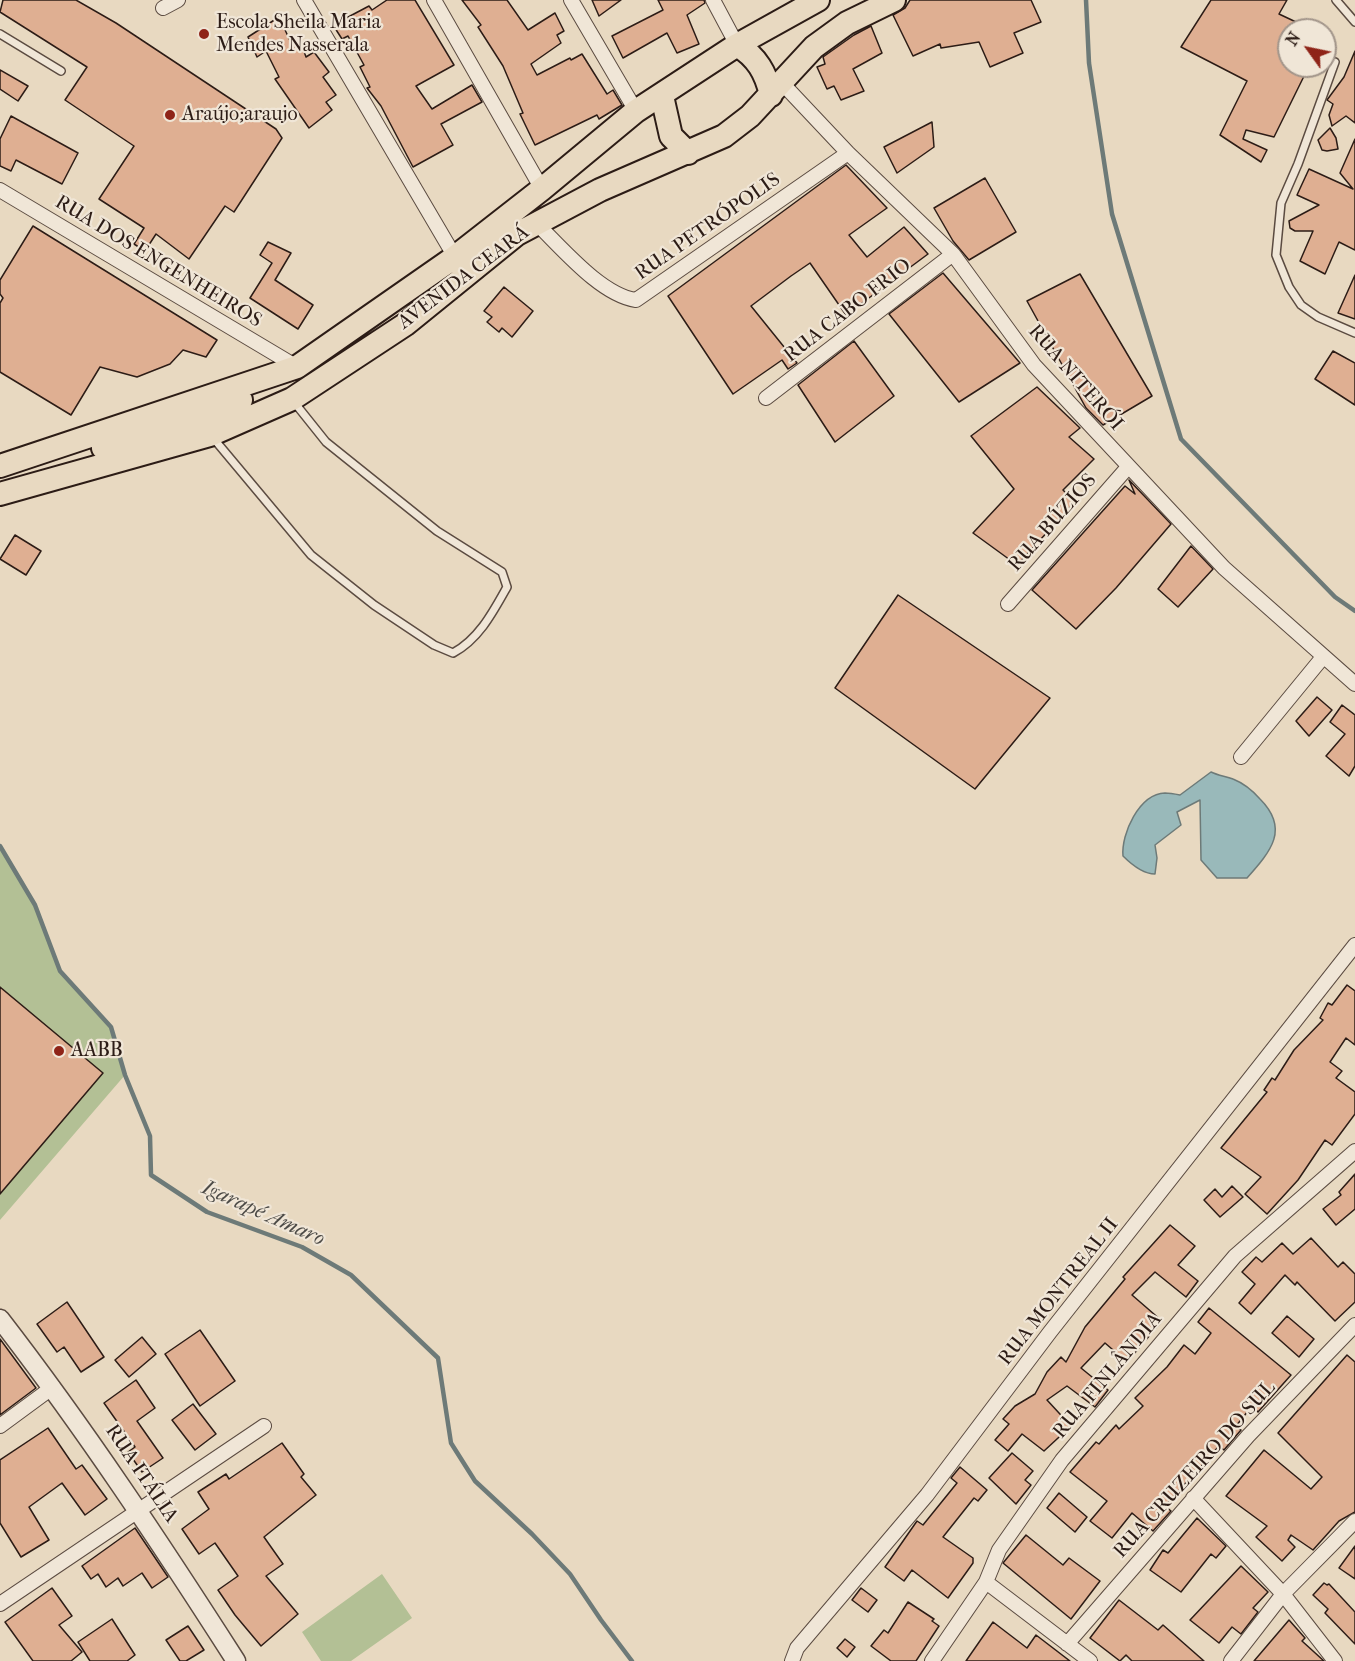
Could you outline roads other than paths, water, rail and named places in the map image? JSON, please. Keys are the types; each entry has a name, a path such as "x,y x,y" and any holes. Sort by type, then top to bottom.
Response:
{"main road":[{"name":"AVENIDA CEARÁ","path":"0,466 292,369 455,257 636,111 737,45 818,0"},
{"name":"AVENIDA CEARÁ","path":"0,494 210,435 292,399 406,324 517,234 600,189 724,136 776,89 814,47 847,23 894,0"},
{"path":"737,45 759,64 767,79 776,89"},
{"path":"662,96 671,136 688,153"},
{"path":"0,476 160,431 244,399 292,369"}],"street":[{"path":"163,8 178,0"},
{"path":"304,0 380,134 455,257"},
{"path":"434,0 542,189"},
{"path":"571,0 636,111"},
{"path":"713,0 737,45"},
{"name":"RUA NITERÓI","path":"776,89 848,153 953,254 1034,365 1224,568 1355,684"},
{"name":"RUA PETRÓPOLIS","path":"537,224 621,298 636,300 848,153"},
{"name":"RUA DOS ENGENHEIROS","path":"0,190 292,369"},
{"name":"RUA CABO FRIO","path":"766,398 953,254"},
{"name":"RUA BÚZIOS","path":"1008,604 1128,466"},
{"path":"1240,757 1323,657"},
{"name":"RUA MONTREAL II","path":"792,1661 797,1648 927,1495 1050,1332 1355,945"},
{"name":"RUA FINLÂNDIA","path":"932,1661 986,1582 999,1550 1062,1460 1235,1256 1355,1150"},
{"name":"RUA ITÁLIA","path":"0,1319 53,1387 140,1512 236,1661"},
{"name":"RUA CRUZEIRO DO SUL","path":"1068,1644 1193,1498 1323,1356 1355,1325"},
{"path":"0,1426 53,1387"},
{"path":"0,1604 140,1512 264,1426"},
{"path":"1193,1498 1283,1594 1335,1661"},
{"path":"1231,1661 1283,1594 1349,1536 1355,1521"},
{"path":"986,1582 1090,1661"}],"lane":[{"path":"1336,0 1355,22"},
{"path":"0,33 61,71"},
{"path":"1329,78 1298,164 1281,203 1276,255 1289,287 1301,305 1318,317 1355,333"},
{"path":"210,435 311,555 374,605 434,645 453,653 467,646 493,614 507,587 502,572 437,531 326,442 292,399"}],"water":[{"path":"1211,772 1233,779 1248,788 1269,810 1274,820 1274,840 1270,849 1247,878 1217,878 1201,860 1200,800 1177,812 1181,825 1155,845 1157,858 1155,874 1141,870 1123,856 1125,837 1129,827 1147,800 1165,793 1180,795"}],"waterway":[{"path":"1086,0 1089,63 1112,214 1181,439 1335,597 1355,611"},
{"name":"Igarapé Amaro","path":"0,846 35,905 60,971 111,1027 125,1075 150,1136 151,1175 207,1212 302,1247 351,1275 438,1358 451,1443 475,1481 532,1534 570,1574 632,1661"}],"place":[{"name":"Escola Sheila Maria Mendes Nasserala","path":"204,34"},
{"name":"Araújo;araujo","path":"170,115"},
{"name":"AABB","path":"59,1051"}]}
